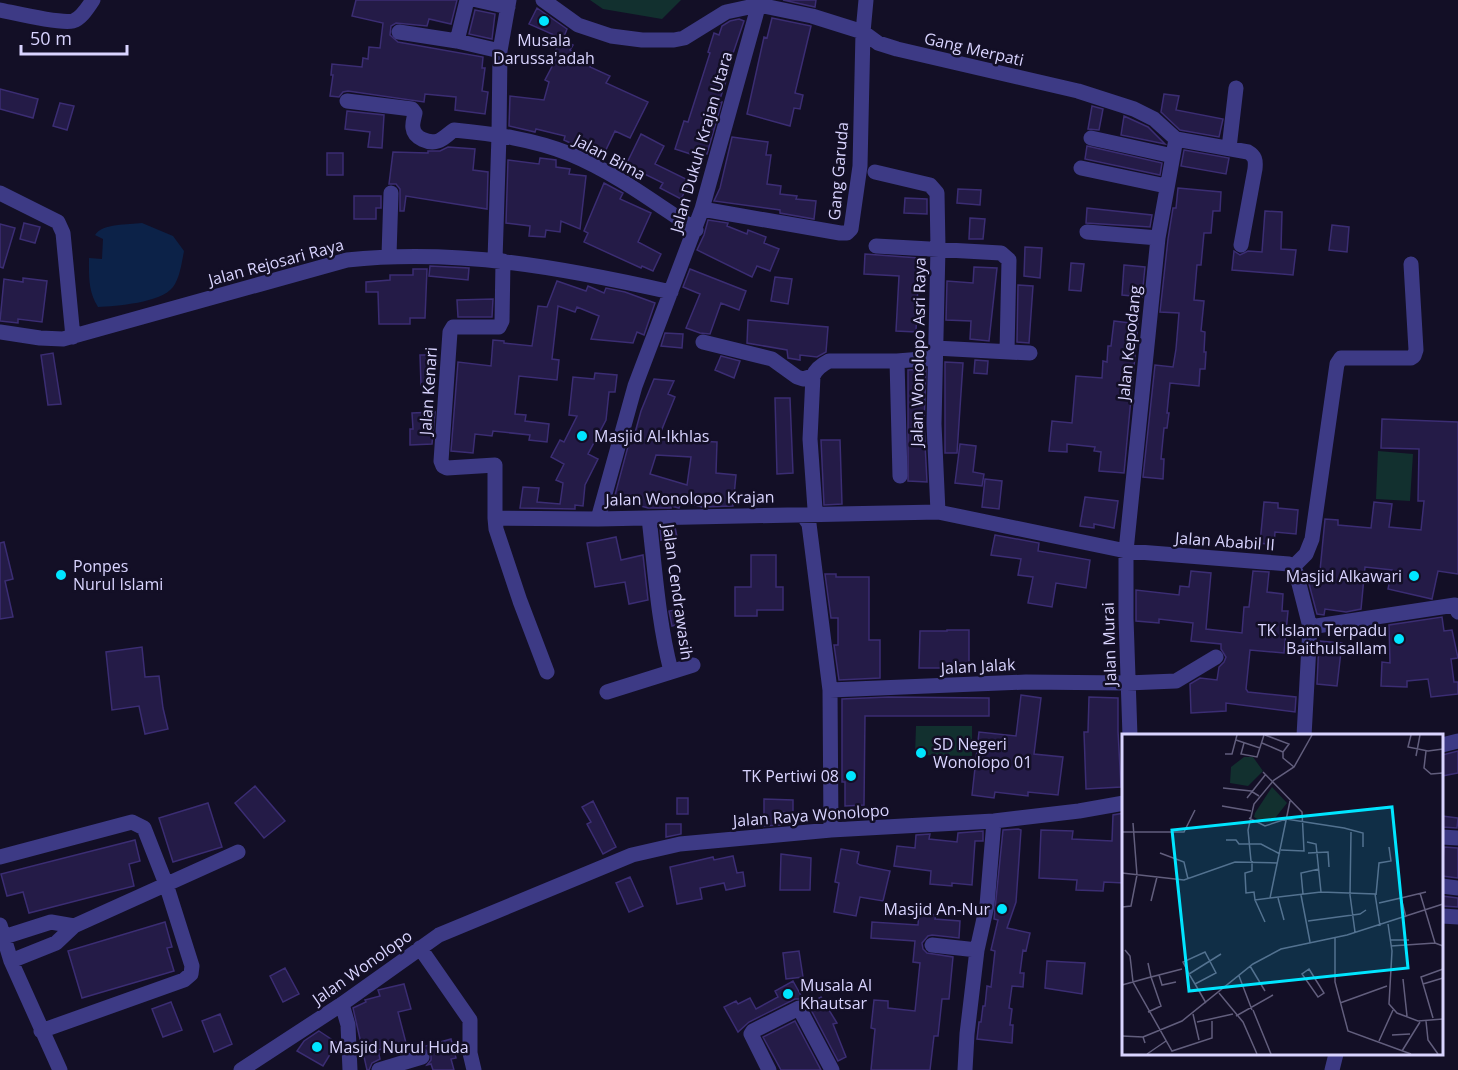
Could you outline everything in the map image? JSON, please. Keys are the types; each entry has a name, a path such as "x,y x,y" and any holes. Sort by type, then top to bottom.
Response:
{"street":[{"path":"0,10 73,21 83,14 93,0"},
{"path":"457,42 467,0"},
{"path":"477,0 508,3 500,51 499,261"},
{"path":"543,0 556,11 586,28 611,36 662,41 684,38 726,12 759,3"},
{"name":"Gang Garuda","path":"702,209 840,233 847,233 851,230 862,133 863,32 866,0"},
{"name":"Gang Merpati","path":"759,3 863,32 878,43 897,49 1078,92 1134,109 1154,119 1176,139"},
{"name":"Jalan Dukuh Krajan Utara","path":"671,292 696,230 759,3"},
{"path":"399,32 500,51"},
{"path":"1229,148 1236,88"},
{"name":"Jalan Bima","path":"347,101 411,109 415,113 412,127 414,133 432,142 441,140 454,130 499,135 571,154 618,178 696,230"},
{"path":"1091,138 1173,156"},
{"path":"1176,139 1229,148 1253,155 1256,161 1241,244"},
{"name":"Jalan Kepodang","path":"1126,551 1158,238 1176,139"},
{"path":"1081,168 1166,186"},
{"name":"Jalan Wonolopo Asri Raya","path":"875,172 930,185 937,193 934,424 938,512"},
{"path":"0,193 58,222 63,233 73,337"},
{"path":"389,255 391,193"},
{"path":"1087,232 1158,238"},
{"path":"876,246 1001,253 1009,260 1007,351"},
{"name":"Jalan Rejosari Raya","path":"0,332 63,339 347,260 389,255 499,261 585,273 671,292"},
{"name":"Jalan Kenari","path":"499,261 502,321 500,327 453,327 450,332 441,461 447,468 495,465 496,529 547,672"},
{"path":"1293,567 1306,554 1312,539 1337,364 1341,358 1411,358 1414,356 1416,350 1411,264"},
{"name":"Jalan Wonolopo Krajan","path":"671,292 635,386 598,519 938,512 1126,551"},
{"path":"703,342 772,359 803,379 813,376"},
{"path":"831,830 830,690 808,514 815,509 810,439 813,376 821,365 829,361 897,361 935,353 1007,351 1030,353"},
{"path":"897,361 900,476"},
{"path":"495,518 598,519"},
{"name":"Jalan Cendrawasih","path":"649,518 660,613 671,671"},
{"name":"Jalan Ababil II","path":"1126,551 1289,564 1293,567 1310,627 1304,734"},
{"name":"Jalan Murai","path":"1126,551 1127,683 1130,734"},
{"path":"1310,627 1457,607"},
{"name":"Jalan Jalak","path":"830,690 1026,682 1176,681 1216,657"},
{"path":"606,692 693,665"},
{"path":"1443,745 1458,741"},
{"name":"Jalan Raya Wonolopo","path":"511,904 623,859 666,847 831,830 994,821 1122,803"},
{"path":"965,1070 977,950 987,905 994,821"},
{"path":"0,857 132,822 144,828 166,884 192,966 191,974 184,980 41,1031"},
{"path":"1443,837 1458,838"},
{"path":"11,961 56,943 74,926 238,852"},
{"path":"1443,886 1458,888"},
{"name":"Jalan Wonolopo","path":"241,1070 342,1004 439,935 511,904"},
{"path":"1443,916 1458,917"},
{"path":"60,1070 11,961 2,931 51,922 74,926"},
{"path":"932,945 977,950"},
{"path":"420,948 470,1020 470,1053 474,1070"},
{"path":"342,1004 348,1025 350,1070"},
{"path":"769,1070 751,1034 799,1008 832,1070"},
{"path":"1332,1070 1336,1055"},
{"path":"379,1070 422,1057"}],"green space":[{"path":"590,0 681,0 662,19 603,9"},
{"path":"1378,451 1413,454 1410,501 1376,499"},
{"path":"916,726 972,726 972,756 915,755"}],"water":[{"path":"142,223 173,236 184,251 173,287 159,297 149,300 98,307 91,289 89,258 102,259 103,239 95,235 110,226"}],"building":[{"path":"356,0 457,0 451,24 429,19 427,26 396,23 391,26 390,35 398,42 483,57 482,68 485,68 482,91 488,92 485,114 455,110 456,97 425,94 424,102 348,91 343,92 339,97 330,96 332,64 362,67 363,58 368,59 369,47 380,48 383,23 352,16"},
{"path":"783,0 816,0 815,7"},
{"name":"Musala Darussa'adah","path":"537,8 567,29 563,39 529,24"},
{"path":"475,10 495,14 492,39 469,34"},
{"path":"772,18 811,26 795,93 803,95 800,109 794,108 790,126 747,114 764,37 767,38"},
{"path":"739,19 744,21 727,71 729,72 719,102 722,102 707,154 703,158 675,149 684,121 688,122 714,33 719,35 722,26"},
{"path":"561,39 573,45 570,50 593,61 590,67 610,76 606,83 648,102 630,138 615,131 602,158 564,140 565,136 509,126 510,96 544,100 549,82 545,80 558,55 554,54"},
{"path":"0,89 38,99 33,118 0,109"},
{"path":"1164,94 1179,96 1176,110 1223,119 1219,137 1180,130 1161,112"},
{"path":"60,103 74,106 67,130 53,126"},
{"path":"1092,106 1103,109 1099,130 1088,129"},
{"path":"347,111 384,115 382,148 368,147 370,132 345,129"},
{"path":"1124,116 1148,127 1165,144 1121,135"},
{"path":"641,134 664,146 655,164 690,181 681,199 660,188 663,183 626,165"},
{"path":"732,137 768,142 766,155 771,155 767,184 781,186 780,194 797,196 796,199 816,201 814,219 780,213 780,210 714,201 720,188"},
{"path":"1087,146 1162,163 1160,175 1085,159"},
{"path":"448,147 475,149 473,170 488,172 487,209 406,196 404,211 400,211 400,189 396,184 389,184 393,152 428,153 428,151 440,151"},
{"path":"1184,150 1229,158 1226,174 1181,166"},
{"path":"327,153 343,153 343,175 327,175"},
{"path":"540,158 556,160 556,167 570,169 569,174 586,176 580,229 561,221 560,232 546,230 545,237 529,236 530,226 506,223 508,160 539,164"},
{"path":"604,183 623,193 620,199 651,213 638,242 661,254 653,271 642,266 641,268 584,242 588,233 584,231"},
{"path":"1178,188 1221,192 1220,211 1213,211 1211,233 1204,233 1201,265 1197,265 1194,300 1204,301 1201,331 1205,332 1205,369 1200,369 1199,386 1170,383 1167,413 1169,413 1167,428 1164,428 1161,459 1164,459 1163,479 1143,477 1155,365 1173,367 1176,349 1179,313 1160,312 1168,239 1173,208 1176,208"},
{"path":"958,189 981,190 980,205 957,203"},
{"path":"354,196 381,196 381,208 376,208 376,219 354,219"},
{"path":"905,198 927,199 927,214 904,213"},
{"path":"1087,208 1152,215 1150,227 1086,223"},
{"path":"1265,211 1282,212 1281,249 1296,250 1293,275 1232,270 1234,251 1240,255 1248,251 1262,252"},
{"path":"970,218 985,219 983,239 969,239"},
{"path":"708,220 728,223 727,226 747,234 748,230 766,237 764,243 779,249 770,271 757,266 752,277 697,250"},
{"path":"24,223 40,227 35,243 20,239"},
{"path":"0,224 15,228 3,268 0,267"},
{"path":"1332,225 1349,227 1347,252 1329,250"},
{"path":"1025,247 1042,248 1040,278 1024,276"},
{"path":"865,254 919,258 916,332 896,331 899,276 864,274"},
{"path":"1071,263 1084,264 1081,291 1069,290"},
{"path":"1124,265 1145,267 1142,297 1122,295"},
{"path":"430,266 469,268 468,280 429,276"},
{"path":"974,267 997,268 989,341 970,339 971,321 946,320 947,281 973,283"},
{"path":"413,269 427,269 425,318 410,318 410,324 379,324 378,292 366,292 366,282 390,280 390,275 413,275"},
{"path":"690,269 746,291 739,310 721,303 710,334 686,328 700,294 683,287"},
{"path":"775,277 792,279 788,304 771,301"},
{"path":"23,278 47,281 42,322 18,319 18,323 0,321 4,279 23,282"},
{"path":"557,281 586,291 588,286 604,293 606,288 625,292 655,303 644,335 637,332 633,343 591,339 599,316 577,307 575,312 558,306 552,359 559,360 557,380 519,376 515,414 526,415 525,421 549,424 547,442 529,440 530,435 493,431 492,436 475,434 473,453 451,451 458,362 491,366 493,340 532,346 538,306 547,307"},
{"path":"1018,285 1033,286 1029,343 1017,342"},
{"path":"493,299 492,317 458,317 457,300"},
{"path":"748,320 828,327 826,352 817,357 800,355 800,360 788,358 787,350 747,343"},
{"path":"1114,321 1138,324 1124,473 1099,471 1101,452 1094,451 1095,447 1067,444 1067,452 1049,451 1052,421 1072,423 1076,376 1102,378 1103,361 1107,362"},
{"path":"665,333 683,334 682,348 661,346"},
{"path":"53,353 61,404 48,405 41,355"},
{"path":"420,355 434,355 435,384 421,385"},
{"path":"721,356 740,361 734,378 715,370"},
{"path":"975,360 988,361 987,374 974,373"},
{"path":"945,362 963,363 957,453 945,453"},
{"path":"926,369 924,424 927,482 908,481 908,370"},
{"path":"595,373 617,375 615,392 609,392 606,420 588,454 598,459 585,485 583,506 575,505 575,509 520,508 523,487 539,488 537,502 560,504 563,483 556,480 564,464 551,457 560,440 564,442 577,416 569,415 573,377 594,379"},
{"path":"654,379 674,381 668,394 675,397 658,439 717,442 716,473 736,475 733,506 702,507 681,501 679,508 671,506 671,508 648,508 622,501 622,498 615,495 630,439 633,440 641,411","holes":["656,455 691,457 687,485 650,474"]},
{"path":"775,398 790,398 793,473 777,474"},
{"path":"435,412 432,444 410,445 410,429 413,429 412,413"},
{"path":"1382,419 1458,422 1458,574 1438,571 1432,599 1388,589 1392,570 1365,567 1361,609 1346,612 1325,609 1324,615 1317,614 1308,580 1319,581 1325,519 1338,520 1338,525 1371,528 1374,502 1392,504 1389,527 1421,530 1424,501 1418,501 1419,449 1381,448"},
{"path":"821,440 840,440 842,504 824,505"},
{"path":"960,444 976,446 973,472 984,474 982,486 955,483"},
{"path":"985,479 1002,481 999,509 982,507"},
{"path":"1085,497 1118,501 1114,528 1094,524 1094,528 1080,526"},
{"path":"1264,502 1278,503 1278,508 1298,510 1296,534 1275,532 1274,545 1260,543"},
{"path":"660,527 675,527 677,537 661,540"},
{"path":"995,535 1039,543 1038,551 1090,560 1086,588 1056,583 1052,607 1028,603 1033,577 1018,575 1021,559 991,555"},
{"path":"616,537 621,560 643,555 648,600 629,604 625,582 595,587 587,543"},
{"path":"4,542 13,579 5,581 13,617 0,619 0,543"},
{"path":"751,555 776,555 776,587 783,587 783,610 757,610 757,616 735,616 735,587 751,587"},
{"path":"1191,571 1211,573 1206,629 1242,633 1244,607 1249,607 1253,571 1269,572 1267,592 1283,594 1282,611 1288,611 1284,653 1250,650 1246,689 1248,692 1296,697 1295,712 1226,703 1226,711 1191,713 1190,684 1200,678 1217,680 1219,667 1226,657 1221,644 1191,641 1193,623 1159,619 1159,623 1136,621 1136,590 1179,595 1180,586 1189,587"},
{"path":"825,574 836,574 836,577 869,577 869,640 880,640 880,678 839,680 834,645 838,645 838,618 831,618"},
{"path":"681,609 683,623 672,626 669,611"},
{"path":"1442,617 1444,631 1452,630 1458,658 1451,659 1454,682 1458,682 1458,694 1431,697 1428,679 1407,681 1407,687 1381,686 1382,662 1390,663 1389,625"},
{"path":"969,630 969,666 942,665 942,668 919,668 920,631"},
{"path":"1319,641 1342,643 1337,686 1317,684"},
{"path":"142,647 145,677 159,676 168,729 145,734 139,706 112,710 106,652"},
{"path":"1021,695 1041,698 1034,754 1063,757 1058,795 1028,792 1028,796 995,792 994,798 972,795 979,732 1016,736"},
{"path":"1089,697 1118,698 1121,787 1086,789 1084,732 1088,732"},
{"path":"989,698 989,716 865,716 864,805 845,806 845,782 842,782 842,699"},
{"path":"1458,751 1458,773 1443,776 1443,755"},
{"path":"255,786 285,821 264,838 235,803"},
{"path":"677,798 688,798 688,814 677,814"},
{"path":"764,799 793,800 793,813 780,812 780,825 764,826"},
{"path":"593,801 616,847 603,854 587,824 591,822 582,807"},
{"path":"208,803 222,847 173,862 159,818"},
{"path":"1122,813 1122,883 1104,882 1103,891 1076,890 1077,880 1039,878 1041,830 1073,831 1072,839 1112,841 1113,815"},
{"path":"1443,816 1458,818 1457,828 1443,827"},
{"path":"666,824 681,824 681,834 666,837"},
{"path":"1003,830 1021,830 1016,902 1007,928 1030,933 1026,951 1023,950 1020,973 1024,973 1023,987 1012,986 1009,1008 1012,1009 1010,1025 1013,1025 1012,1043 977,1039 987,986 991,987 995,951 991,950 998,920 994,919"},
{"path":"983,831 983,841 975,841 972,885 930,884 931,871 894,866 897,846 915,848 916,835 930,834 929,839 957,842 958,833"},
{"path":"135,840 140,861 129,864 134,886 29,913 23,892 7,896 1,874"},
{"path":"1444,847 1458,848 1458,878 1443,876"},
{"path":"841,849 859,852 857,863 860,865 890,871 883,901 860,897 856,916 834,912 839,883 835,882"},
{"path":"781,854 811,858 810,890 780,890"},
{"path":"733,856 737,873 743,872 745,886 726,890 724,883 700,888 702,899 677,904 670,867 713,857 714,860"},
{"path":"630,877 643,906 629,912 616,883"},
{"path":"1443,896 1458,898 1458,907 1443,906"},
{"path":"919,913 936,915 935,919 960,921 959,938 932,935 922,943 927,953 953,957 949,999 942,999 938,1036 934,1036 930,1070 871,1070 875,1029 871,1028 874,1000 888,1001 888,1008 915,1011 920,963 913,962 915,941 871,938 872,922 918,925"},
{"path":"165,922 172,947 167,948 174,971 82,998 68,951"},
{"path":"799,951 803,977 786,979 783,953"},
{"path":"1047,961 1085,963 1082,994 1045,988"},
{"path":"285,968 299,994 283,1002 270,976"},
{"path":"793,981 803,999 795,999 749,1022 738,1032 724,1007 750,998 756,1009 778,997 775,991"},
{"path":"404,984 411,1009 398,1012 406,1043 378,1050 380,1059 372,1063 367,1070 353,1008 366,1002 365,1000 380,996 378,990"},
{"path":"821,997 837,1023 833,1024 846,1057 838,1061 808,1004"},
{"path":"171,1002 182,1030 163,1037 152,1009"},
{"path":"220,1014 232,1044 214,1052 202,1021"},
{"path":"795,1021 821,1070 781,1070 763,1037"},
{"name":"Masjid Nurul Huda","path":"319,1031 337,1043 323,1066 297,1051 304,1041"},
{"path":"451,1039 456,1058 451,1059 454,1070 433,1070 431,1064 427,1065 431,1060 431,1054 422,1047"}],"place":[{"name":"Musala Darussa'adah","path":"544,21"},
{"name":"Masjid Al-Ikhlas","path":"582,436"},
{"name":"Ponpes Nurul Islami","path":"61,575"},
{"name":"Masjid Alkawari","path":"1414,576"},
{"name":"TK Islam Terpadu Baithulsallam","path":"1399,639"},
{"name":"SD Negeri Wonolopo 01","path":"921,753"},
{"name":"TK Pertiwi 08","path":"851,776"},
{"name":"Masjid An-Nur","path":"1002,909"},
{"name":"Musala Al Khautsar","path":"788,994"},
{"name":"Masjid Nurul Huda","path":"317,1047"}]}
